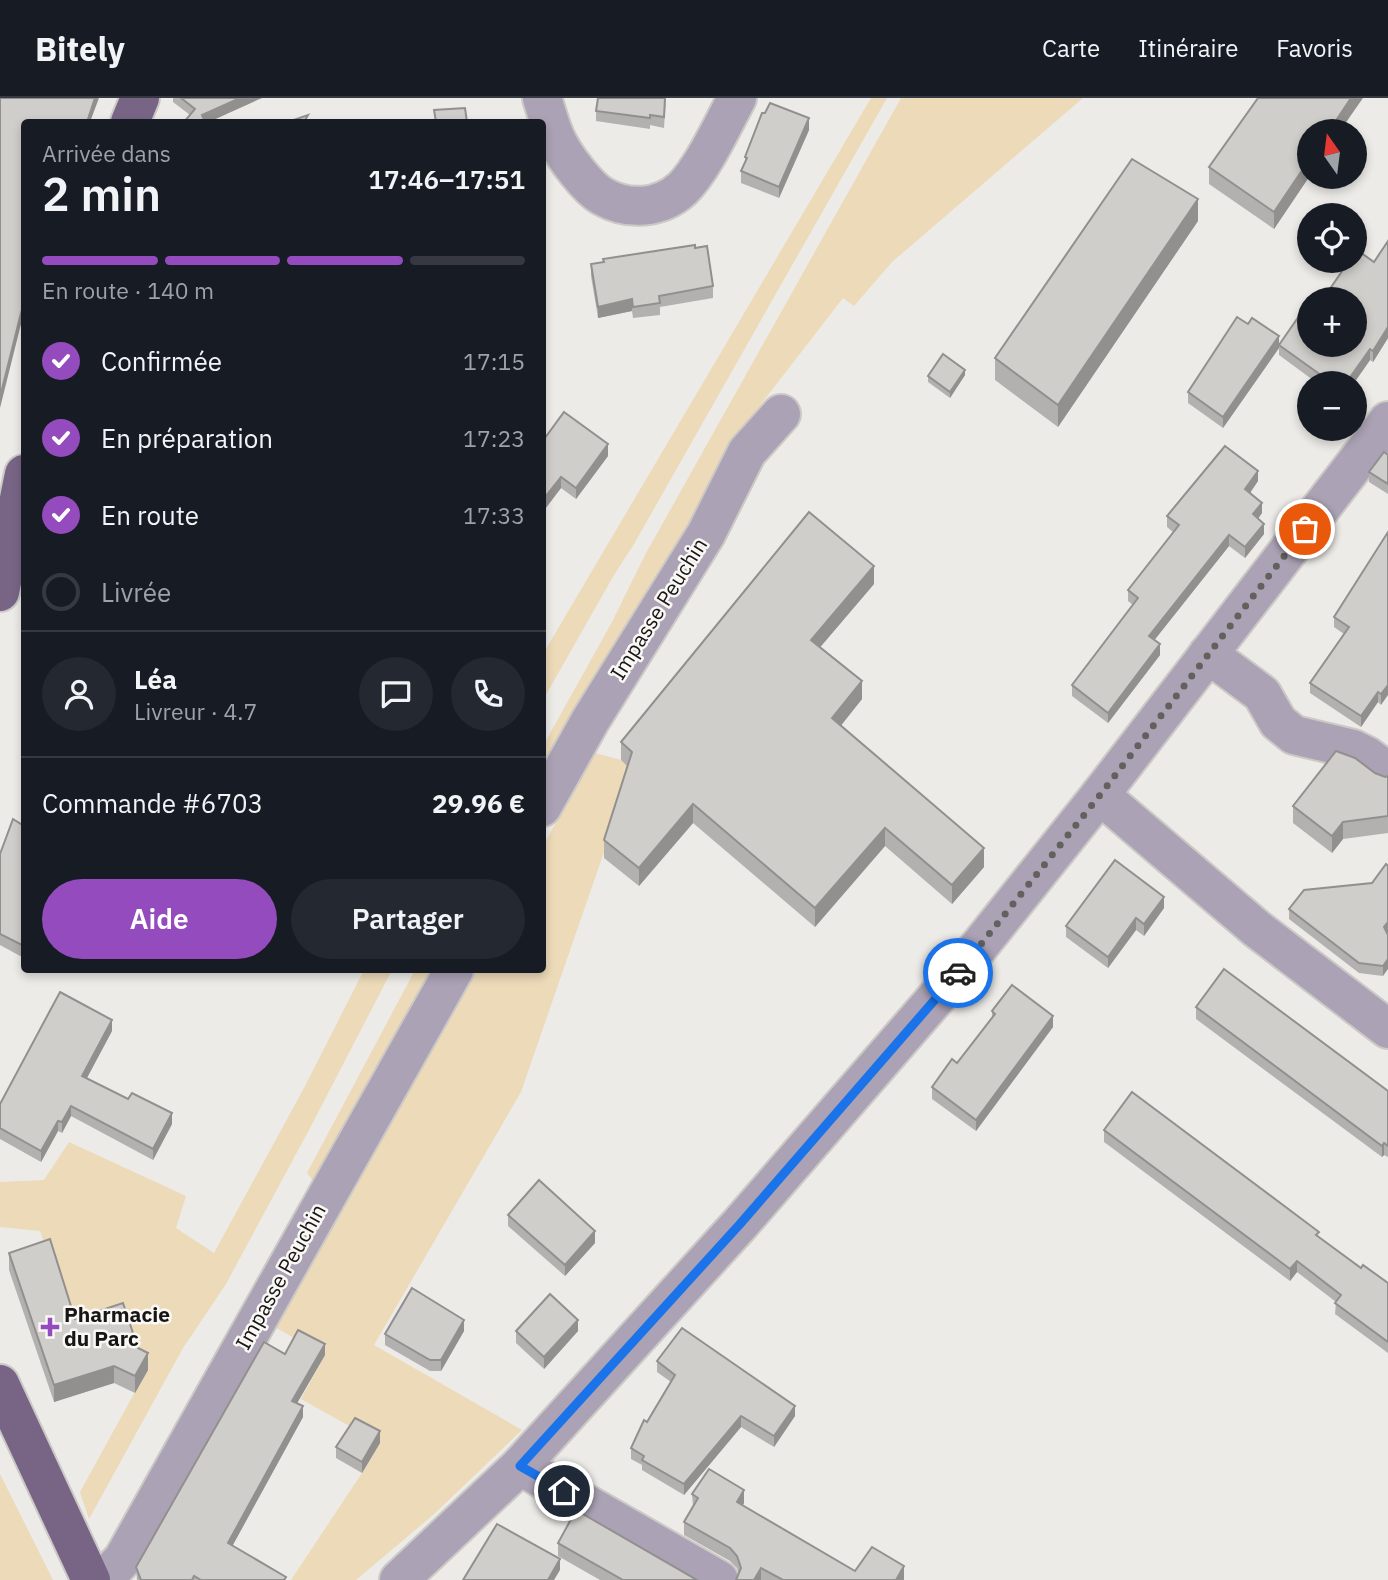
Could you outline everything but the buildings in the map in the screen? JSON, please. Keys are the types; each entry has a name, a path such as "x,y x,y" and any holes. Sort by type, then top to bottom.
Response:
{"main road":[{"path":"131,119 140,98"},
{"path":"0,592 21,489"},
{"path":"0,1384 91,1580"}],"street":[{"path":"542,98 558,143 601,196 626,204 650,206 666,201 683,188 697,170 737,98"},
{"name":"Impasse Peuchin","path":"546,800 590,720 706,534 747,452 781,414"},
{"path":"399,1580 520,1466 740,1224 961,969 1100,795 1388,421"},
{"path":"1208,654 1262,694 1278,722 1294,735 1353,749 1388,772"},
{"path":"1100,795 1257,929 1388,1028"},
{"name":"Impasse Peuchin","path":"103,1580 123,1559 452,973"},
{"path":"520,1466 719,1580"}],"shaded area":[{"path":"871,98 887,98 546,695 546,649"},
{"path":"901,98 1083,98 892,262 854,306 843,298 761,404 667,576 546,779 546,741 612,622 645,555"},
{"path":"595,753 621,760 632,771 521,1092 374,1345 522,1430 433,1515 356,1580 291,1580 380,1443 301,1399 325,1355 271,1325 347,1200 472,973 546,973 546,841"},
{"path":"362,973 390,973 226,1284 183,1348 89,1519 80,1492 147,1370 75,1336 40,1231 0,1227 0,1182 44,1180 69,1142 186,1196 176,1228 214,1253 304,1088"},
{"path":"413,973 436,973 314,1182 307,1173"},
{"path":"0,1474 53,1580 0,1580"}],"way so far":[{"path":"958,973 1100,795 1305,529"}],"place":[{"name":"Pharmacie du Parc","path":"50,1327"}],"route":[{"path":"564,1491 520,1466 740,1224 958,973"}]}
